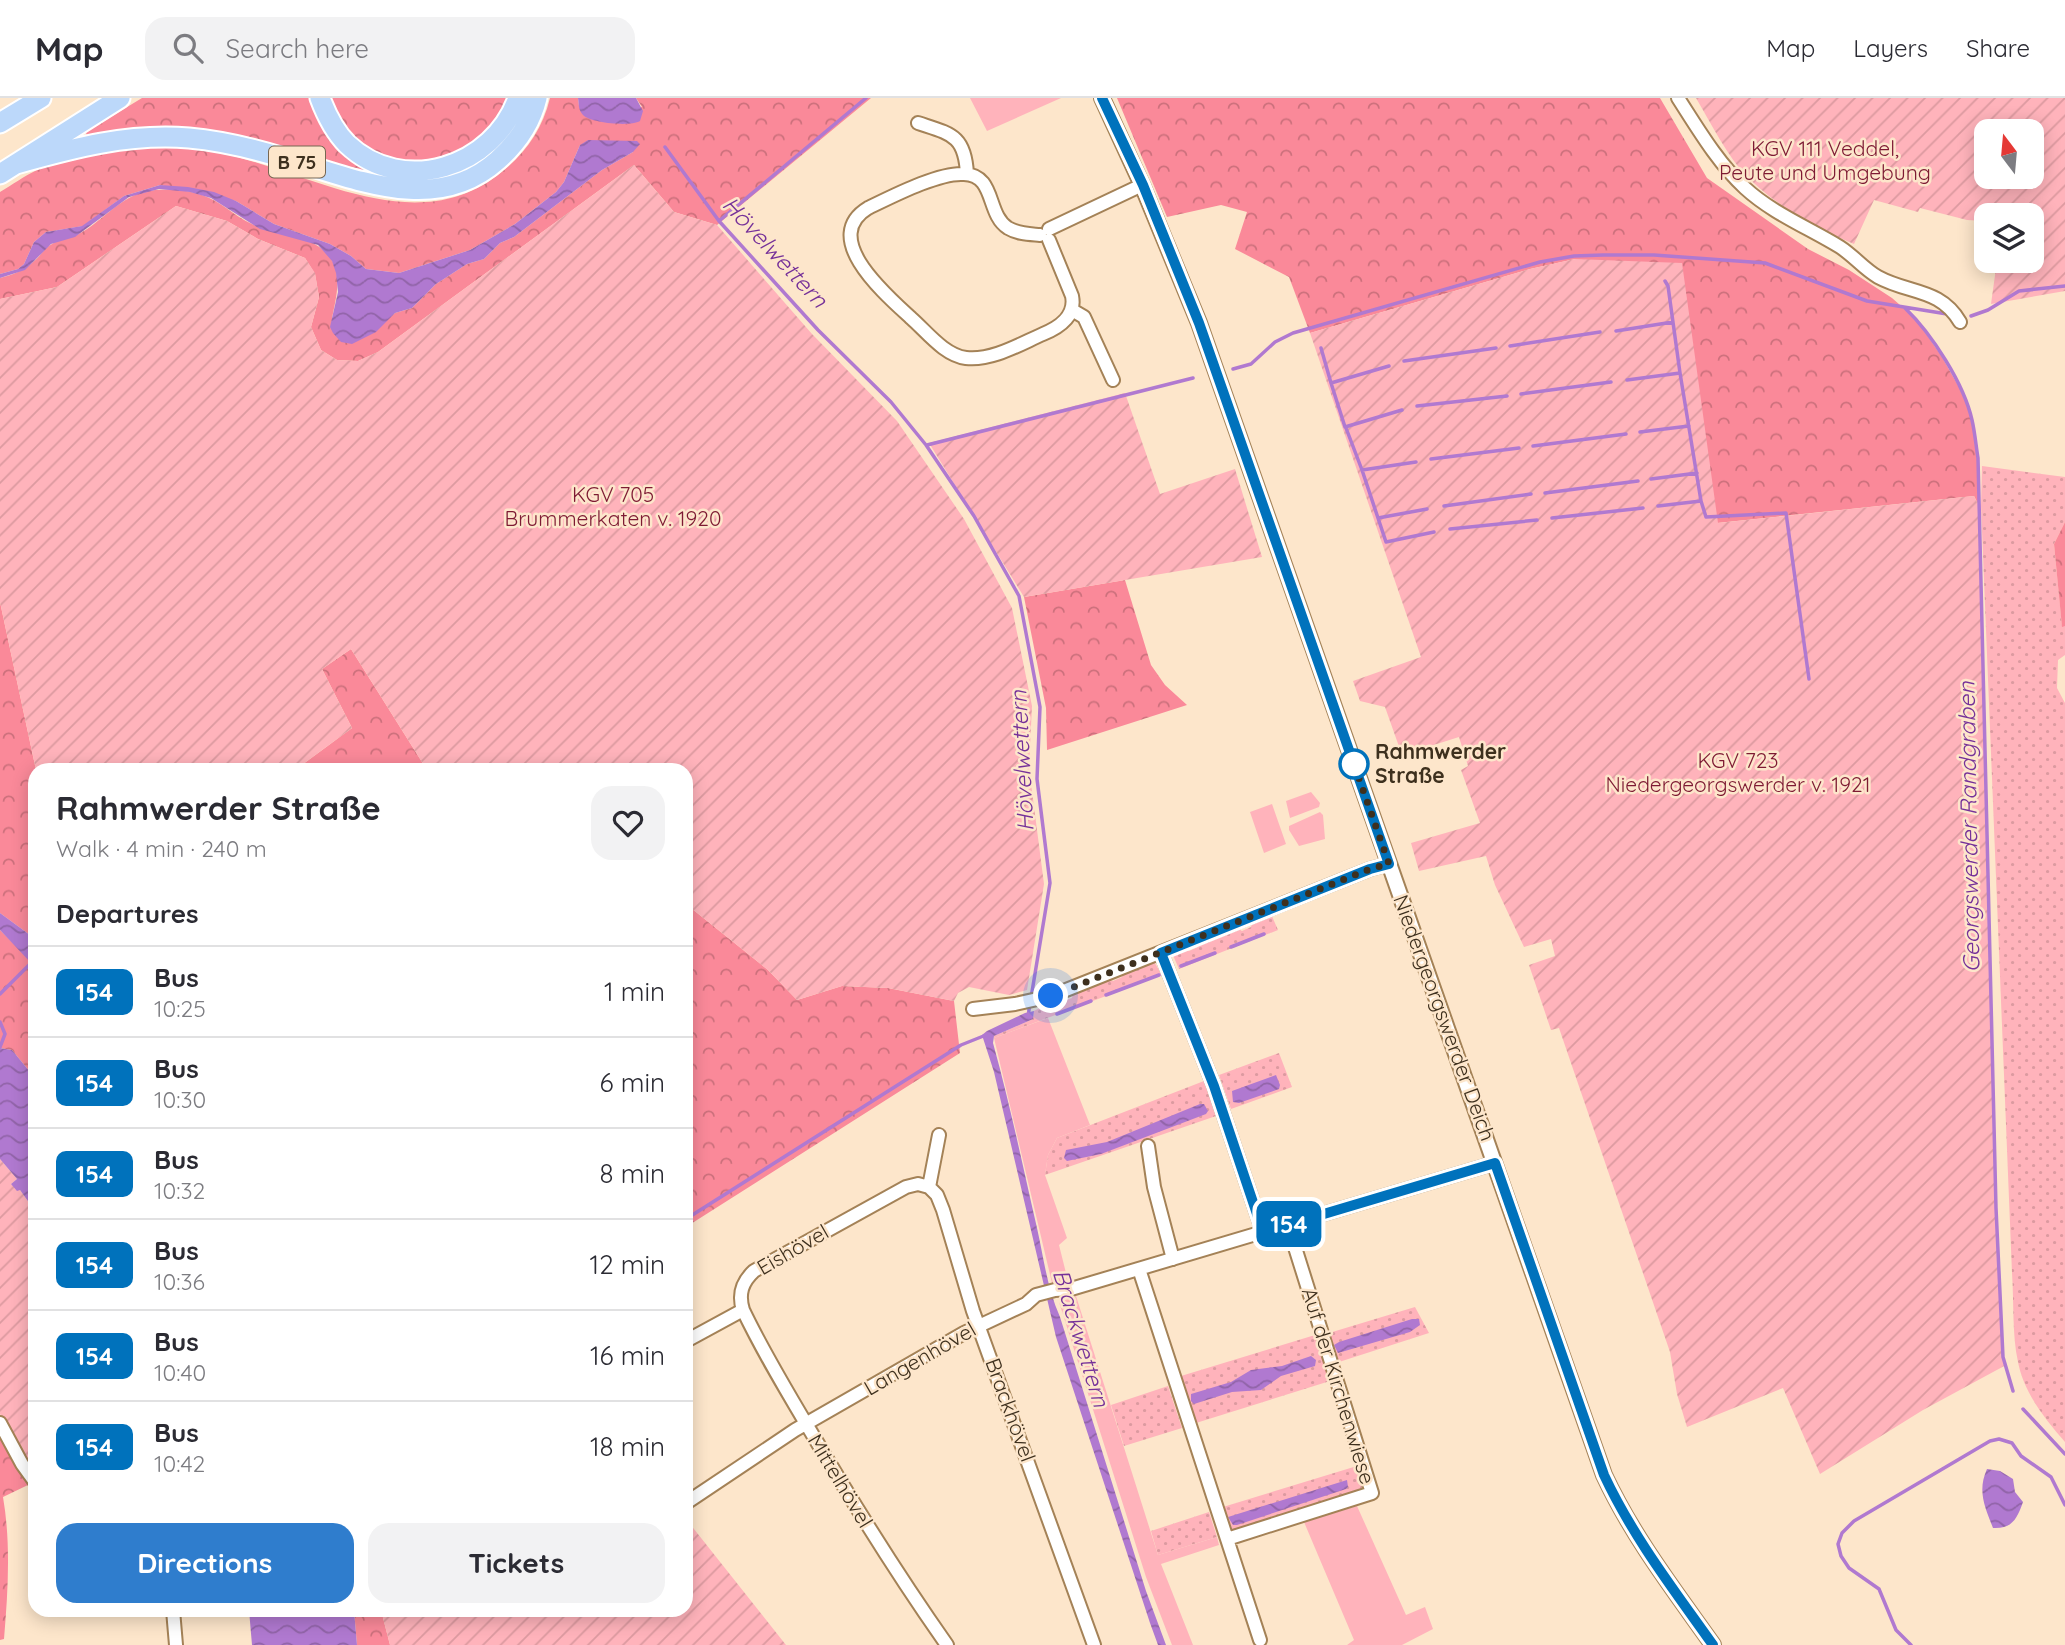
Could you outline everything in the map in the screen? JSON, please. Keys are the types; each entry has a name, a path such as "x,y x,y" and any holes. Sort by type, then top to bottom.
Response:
{"highway":[{"path":"0,123 28,103 41,98"},
{"name":"B 75","path":"8,169 120,98"},
{"name":"B 75","path":"320,98 337,131 347,144 361,155 391,169 416,172 444,168 477,153 502,129 512,115 518,98"},
{"name":"B 75","path":"8,169 88,145 148,136 219,141 386,188 426,191 472,178 490,167 528,124 537,98"}],"street":[{"name":"Niedergeorgswerder Deich","path":"1102,98 1143,185 1199,323 1604,1475 1619,1508 1642,1546 1713,1645"},
{"path":"1678,98 1715,154 1746,189 1783,215 1843,249 1881,279 1943,301 1960,322"},
{"path":"918,124 949,133 960,142 966,154 967,174"},
{"path":"1046,235 1072,296 1072,310 1063,323 1040,336 977,359 951,354 870,279 860,263 850,234 851,223 858,214 943,177 967,174 979,177 986,185 998,216 1006,227 1020,233 1046,235 1143,185"},
{"path":"1072,310 1084,317 1113,380"},
{"path":"973,1009 1040,999 1370,869 1389,864"},
{"path":"1161,953 1214,1086 1263,1232"},
{"path":"929,1187 939,1135"},
{"path":"1148,1146 1154,1187 1173,1259"},
{"name":"Langenhövel","path":"693,1498 806,1423 979,1325 1026,1304 1041,1293 1071,1289 1495,1163"},
{"name":"Eishövel","path":"743,1310 741,1288 754,1271 906,1186 918,1184 929,1187"},
{"name":"Brackhövel","path":"929,1187 937,1195 943,1210 979,1325 1094,1645"},
{"name":"Auf der Kirchenwiese","path":"1227,1539 1372,1493 1288,1225"},
{"path":"1139,1269 1260,1640"},
{"path":"693,1336 743,1310"},
{"name":"Mittelhövel","path":"743,1310 768,1361 900,1579 947,1645"},
{"path":"0,1423 28,1472"},
{"path":"174,1617 176,1645"}],"green space":[{"path":"142,98 310,98 333,141 370,172 369,175 288,150 87,137 86,132"},
{"path":"328,98 510,98 496,125 458,155 409,164 365,149 343,127"},
{"path":"550,98 578,98 579,106 642,107 636,98 871,98 717,225 674,212 634,165 378,352 358,361 337,360 321,350 311,327 319,297 315,274 305,258 258,239 227,221 176,206 57,287 0,299 0,278 25,268 49,246 86,230 134,195 173,190 209,198 252,224 304,239 322,249 336,270 332,318 389,318 395,313 412,308 436,284 467,264 484,259 500,243 514,237 602,170 633,152 580,145 564,182 556,192 515,224 470,250 399,273 366,269 351,256 330,244 274,224 236,201 160,185 124,196 83,226 46,232 34,242 24,264 18,269 0,274 0,192 37,170 71,158 108,150 164,146 221,153 343,191 383,200 423,202 461,195 498,175 531,141 547,110"},
{"path":"970,98 1061,98 987,131"},
{"path":"1117,98 1660,98 1707,178 1808,249 1849,270 1892,298 1916,319 1942,357 1972,418 1978,458 1978,504 1974,496 1717,523 1575,259 1530,269 1310,333 1289,277 1235,249 1247,212 1221,205 1167,217"},
{"name":"KGV 111 Veddel, Peute und Umgebung","path":"1696,98 2065,98 2065,291 1991,304 1995,273 2044,273 2044,203 1974,203 1974,220 1920,208 1918,212 1874,200 1854,244 1794,214 1767,194 1742,171"},
{"name":"KGV 705 Brummerkaten v. 1920","path":"634,165 674,212 717,225 812,334 897,421 964,519 1012,608 1032,706 1029,768 1044,884 1027,990 1009,995 969,987 958,993 954,1001 888,988 842,986 797,1000 768,970 693,910 693,763 423,763 351,649 322,669 352,728 304,763 34,763 0,602 0,299 57,287 176,206 227,221 258,239 305,258 315,273 319,297 311,327 321,350 337,360 358,361 378,352"},
{"name":"KGV 723 Niedergeorgswerder v. 1921","path":"1575,259 1682,263 1718,523 1974,496 1978,504 1996,1208 2003,1357 2006,1365 1923,1410 1820,1474 1783,1388 1687,1427 1677,1394 1670,1352 1559,1028 1551,1030 1529,965 1555,956 1551,939 1524,947 1495,885 1486,856 1419,871 1411,843 1480,823 1461,770 1468,766 1459,737 1402,755 1385,707 1360,701 1353,681 1421,657 1310,333 1530,269"},
{"path":"1125,393 1160,494 1235,469 1262,557 1024,597 929,443"},
{"path":"1982,466 2065,477 2065,522 2054,544 2062,626 2065,626 2065,655 2058,660 2057,688 2065,703 2065,1442 2030,1395 2021,1373 2015,1341 1981,506"},
{"path":"2065,522 2065,626 2062,627 2054,544"},
{"path":"1125,580 1151,665 1165,685 1187,705 1047,750 1046,708 1024,597"},
{"path":"0,602 34,763 28,763 28,934 0,913"},
{"path":"351,649 423,763 304,763 352,728 322,669"},
{"path":"1311,792 1320,803 1319,807 1290,818 1286,801"},
{"path":"1272,804 1286,844 1264,853 1250,812"},
{"path":"1320,812 1323,815 1325,839 1299,846 1289,826"},
{"path":"693,910 768,970 797,1000 842,986 888,988 954,1001 960,1053 693,1223"},
{"path":"1271,914 1278,930 1179,969 1172,953 1184,949 1189,951 1200,943 1237,928 1242,931 1251,927 1252,922"},
{"path":"0,930 28,958 28,1069 12,1050 0,1048"},
{"path":"1153,960 1162,975 994,1038 1033,1019 1034,1011 1058,998 1063,1001 1072,998 1073,992 1107,979 1113,981 1122,977 1124,972"},
{"path":"1048,1018 1090,1125 1057,1138 1048,1155 1045,1175 1067,1238 1059,1245 1068,1281 1052,1283 994,1038"},
{"path":"1279,1053 1292,1087 1231,1109 1219,1075"},
{"path":"1204,1081 1216,1116 1045,1175 1048,1155 1057,1138"},
{"path":"0,1159 17,1179 11,1184 20,1190 28,1201 28,1463 0,1414"},
{"path":"1076,1296 1158,1555 1217,1537 1219,1545 1161,1564 1193,1645 1172,1645 1146,1577 1059,1302"},
{"path":"1415,1307 1429,1333 1339,1362 1329,1333"},
{"path":"1315,1335 1330,1381 1196,1423 1181,1376"},
{"path":"1168,1386 1182,1428 1124,1446 1111,1405"},
{"path":"0,1434 28,1485 3,1497 8,1568 4,1639 0,1640"},
{"path":"1357,1466 1364,1489 1232,1531 1223,1507"},
{"path":"1357,1506 1406,1615 1425,1607 1433,1629 1402,1645 1347,1645 1354,1640 1304,1522"},
{"path":"1209,1512 1217,1537 1158,1555 1151,1531"},
{"path":"693,1528 786,1645 390,1645 383,1617 693,1617"},
{"path":"355,1617 383,1617 390,1645 357,1645"}],"water":[{"path":"578,98 636,98 643,111 640,121 635,123 602,122 583,115 579,109"},
{"path":"588,140 637,141 640,144 633,152 602,170 514,237 500,243 484,259 467,264 436,284 412,308 395,313 376,332 352,344 341,342 330,327 338,292 336,273 332,261 318,245 260,229 211,198 190,192 159,189 129,197 75,237 51,244 25,270 0,278 0,274 18,269 24,264 34,242 46,232 82,226 124,196 160,185 214,192 236,201 274,224 330,244 351,256 366,269 399,273 470,250 515,224 556,192 564,182 580,145"},
{"path":"0,913 28,934 28,960 0,930"},
{"path":"1034,1011 1033,1019 994,1036 993,1043 1052,1295 1146,1591 1166,1645 1158,1645 1150,1623 1056,1337 994,1072 982,1035"},
{"path":"0,1048 12,1050 28,1069 28,1201 20,1190 17,1191 11,1184 17,1179 0,1159"},
{"path":"1276,1075 1279,1089 1239,1103 1233,1102 1232,1091"},
{"path":"1204,1104 1208,1111 1206,1114 1101,1154 1067,1161 1064,1158 1066,1150 1107,1142"},
{"path":"1419,1319 1420,1325 1410,1332 1338,1353 1334,1345 1339,1342"},
{"path":"1311,1356 1316,1360 1315,1366 1281,1376 1261,1390 1232,1392 1194,1404 1191,1401 1191,1394 1231,1382 1251,1370 1282,1366"},
{"path":"1987,1469 2000,1471 2013,1479 2015,1492 2023,1502 2016,1518 2005,1527 1993,1528 1985,1506 1982,1492"},
{"path":"1347,1480 1346,1489 1237,1525 1233,1525 1228,1517"},
{"path":"250,1617 355,1617 357,1645 252,1645"}],"waterway":[{"path":"719,221 866,98"},
{"name":"Hövelwettern","path":"665,147 719,221 818,330 891,402 926,445 974,516 1019,596 1040,707 1037,779 1050,883 1028,1016"},
{"path":"1233,369 1251,364 1275,342 1293,333 1540,262 1574,256 1654,255 1765,263 1867,301 1947,314"},
{"path":"1665,281 1668,286 1701,501 1706,517 1786,513 1809,679"},
{"path":"1971,316 1988,310 2019,291 2065,286"},
{"name":"Georgswerder Randgraben","path":"1905,308 1936,345 1962,391 1972,420 1978,458 1996,1208 2003,1357 2013,1391"},
{"path":"1616,331 1673,322"},
{"path":"1510,346 1600,332"},
{"path":"1321,348 1331,383 1389,366"},
{"path":"1404,361 1496,348"},
{"path":"1627,380 1680,373"},
{"path":"927,445 1193,378"},
{"path":"1521,394 1611,382"},
{"path":"1331,383 1345,427 1402,410"},
{"path":"1417,406 1507,396"},
{"path":"1640,432 1689,426"},
{"path":"1346,428 1362,470 1416,462"},
{"path":"1533,446 1626,434"},
{"path":"1431,459 1519,448"},
{"path":"1362,470 1378,518 1427,509"},
{"path":"1651,479 1697,473"},
{"path":"1545,493 1638,481"},
{"path":"1444,506 1531,494"},
{"path":"1658,506 1701,501"},
{"path":"1552,518 1643,508"},
{"path":"1378,518 1386,542 1434,532"},
{"path":"1450,529 1537,520"},
{"path":"1231,947 1264,934"},
{"path":"1181,966 1215,953"},
{"path":"0,994 28,966"},
{"path":"1106,995 1159,975"},
{"path":"1057,1014 1091,1001"},
{"path":"0,1022 5,1034 0,1047"},
{"name":"Hövelwettern","path":"693,1215 961,1045 986,1035"},
{"name":"Georgswerder Randgraben","path":"2023,1409 2065,1454"},
{"path":"1911,1645 1896,1630 1879,1589 1849,1568 1841,1556 1838,1544 1842,1533 1854,1521 1990,1441 1999,1439 2012,1443 2021,1456 2051,1477 2065,1505"}],"bus line":[{"name":"154","path":"1102,98 1143,185 1199,323 1389,864 1370,869 1161,953 1214,1086 1263,1232 1495,1163 1604,1475 1619,1508 1642,1546 1713,1645"}],"place":[{"name":"Rahmwerder Straße","path":"1354,764"}],"route":[{"path":"1051,996 1370,869 1389,864 1354,764"}],"water label":[{"name":"Brackwettern","path":"1081,1338"}]}
